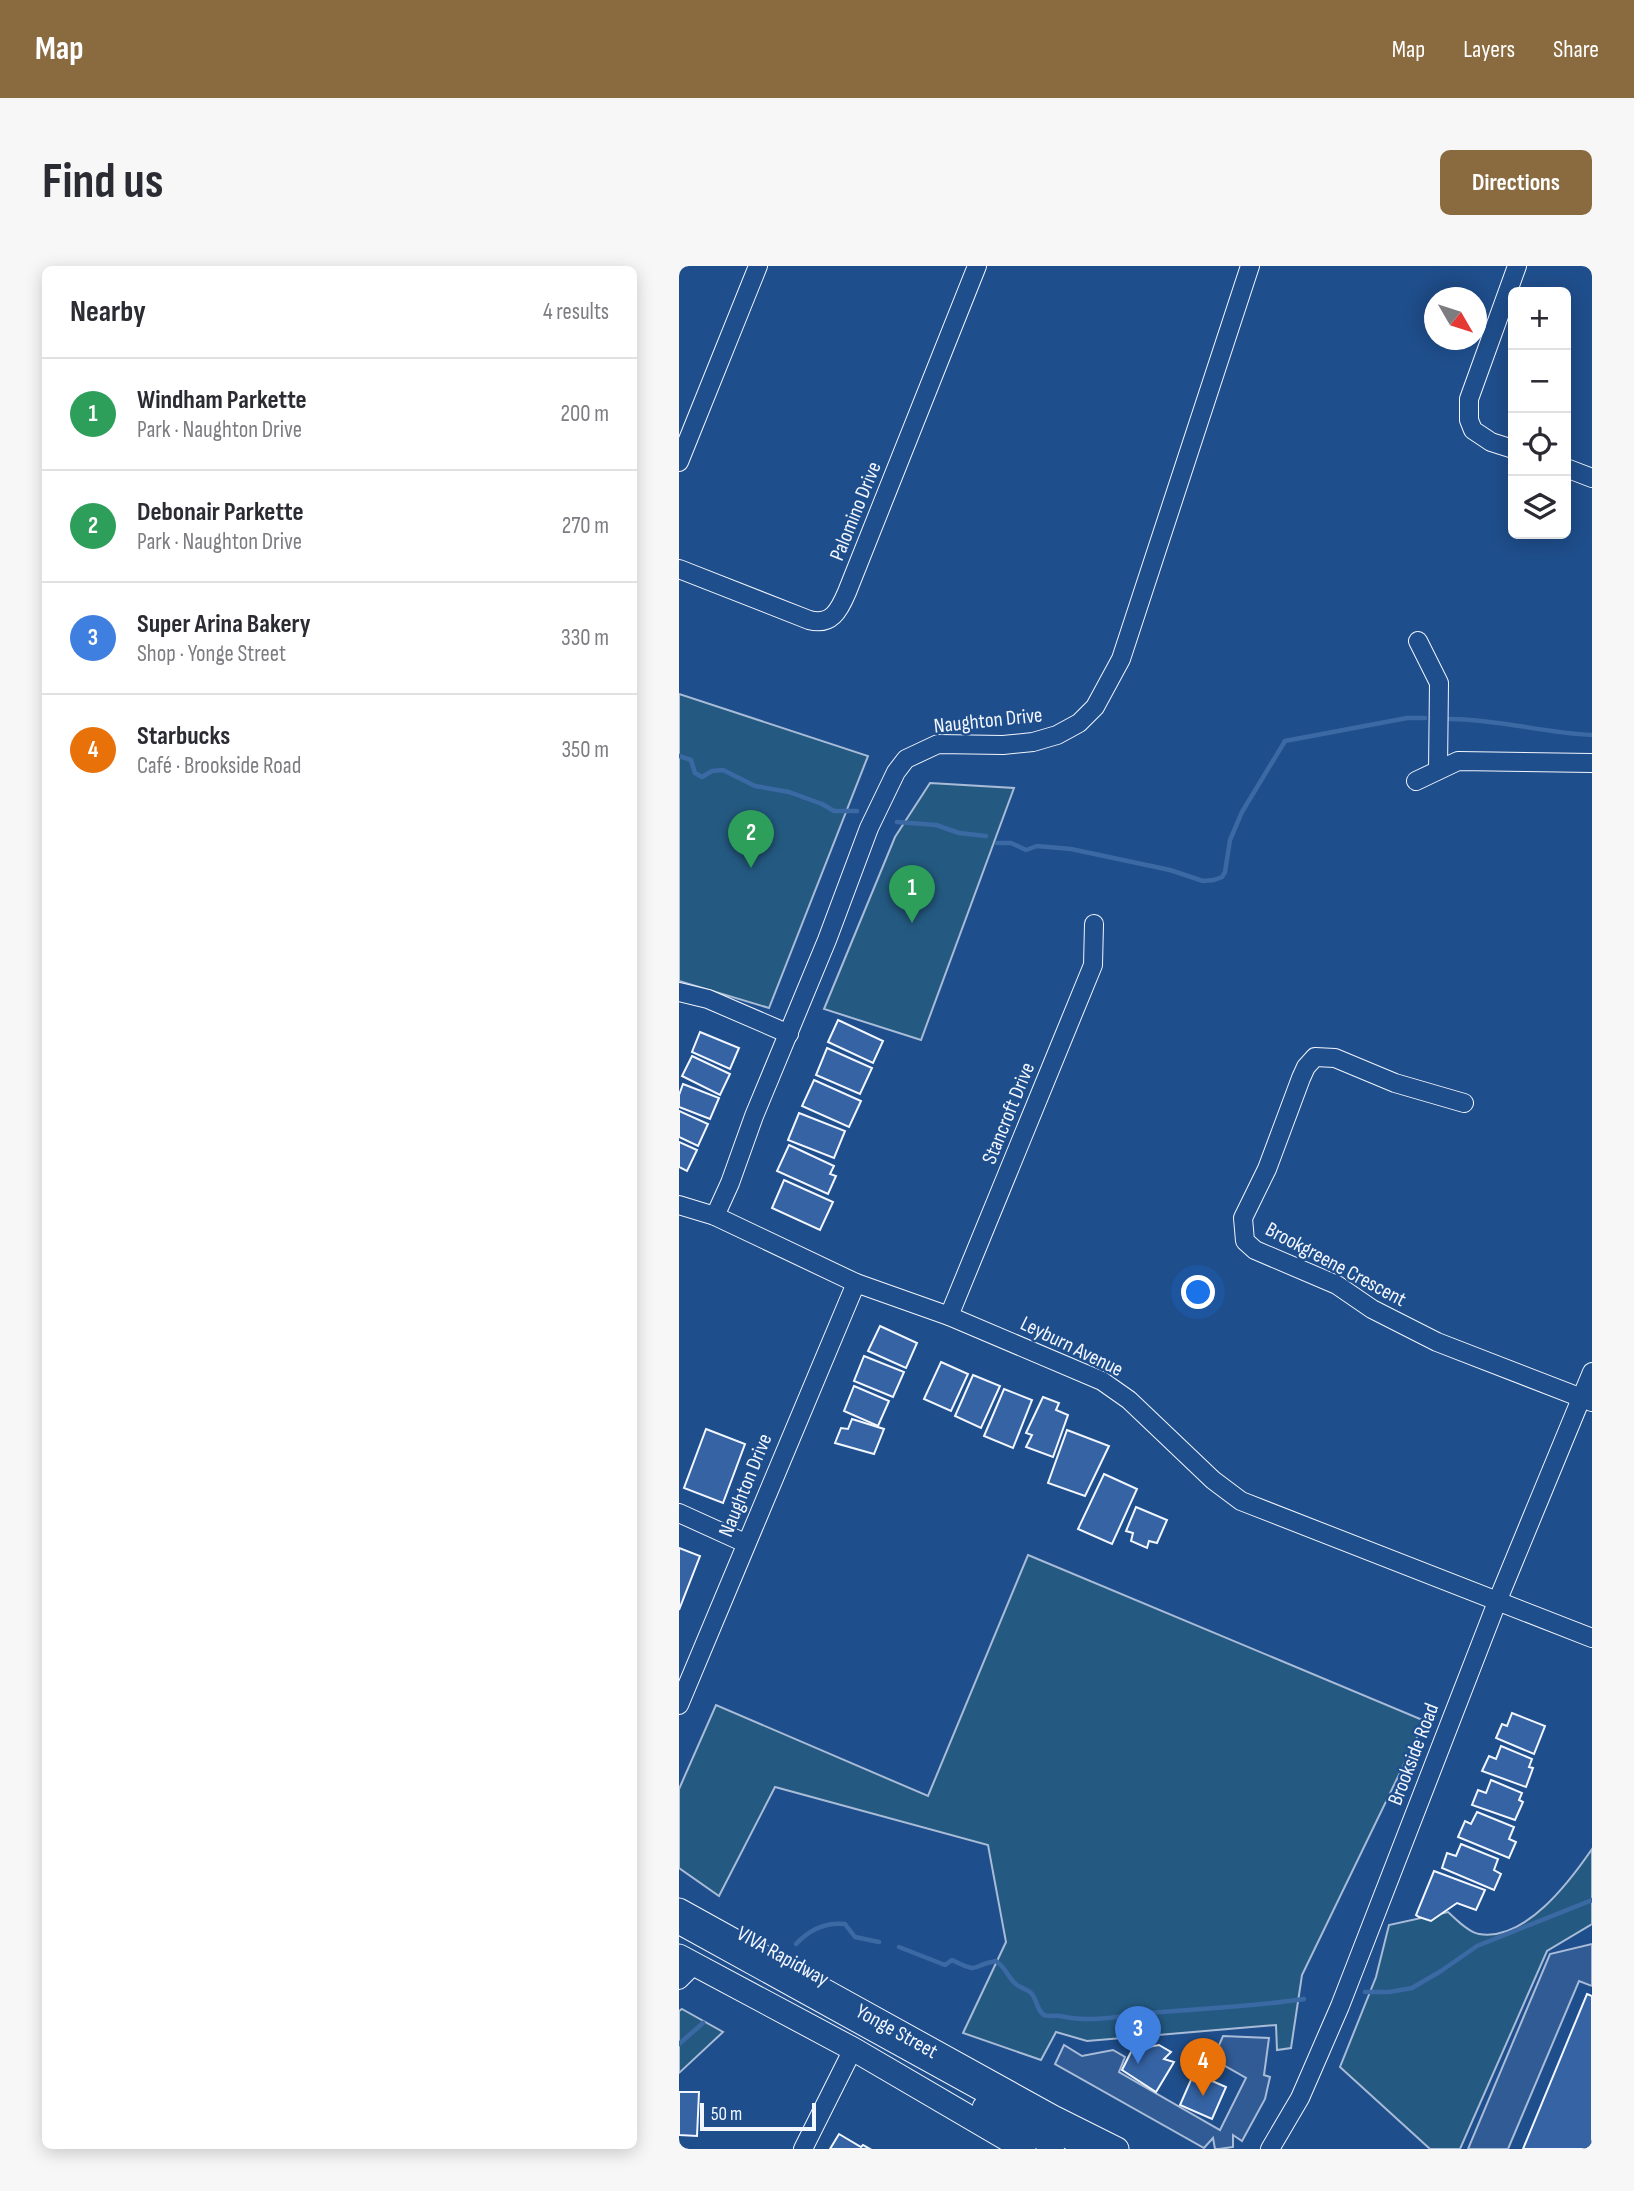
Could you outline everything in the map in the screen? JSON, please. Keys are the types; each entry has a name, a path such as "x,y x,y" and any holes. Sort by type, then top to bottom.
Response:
{"main road":[{"name":"Yonge Street","path":"679,1910 1041,2110 1117,2149"},
{"name":"Yonge Street","path":"684,1967 853,2049 1024,2149"}],"street":[{"path":"679,461 758,266"},
{"name":"Palomino Drive","path":"679,569 809,620 819,623 832,618 847,592 977,266"},
{"name":"Naughton Drive","path":"715,1216 869,828 895,772 906,760 937,744 1003,745 1033,742 1056,735 1079,723 1095,707 1121,659 1250,266"},
{"path":"1508,447 1491,442 1473,430 1468,411 1469,399 1517,266"},
{"path":"1571,470 1592,478"},
{"path":"1418,641 1439,683 1438,771"},
{"path":"1416,781 1458,761 1592,763"},
{"name":"Stancroft Drive","path":"949,1315 1093,965 1094,924"},
{"path":"679,992 708,999 789,1034"},
{"name":"Brookgreene Crescent","path":"1464,1103 1395,1083 1335,1058 1315,1057 1301,1078 1267,1169 1243,1218 1245,1241 1255,1250 1337,1285 1372,1309 1437,1342 1587,1400"},
{"name":"Leyburn Avenue","path":"679,1205 715,1216 856,1283 949,1315 1102,1381 1129,1400 1213,1480 1241,1501 1592,1638"},
{"name":"Naughton Drive","path":"679,1705 856,1283"},
{"name":"Brookside Road","path":"1270,2149 1300,2098 1340,2007 1497,1602 1587,1400 1592,1372"},
{"path":"679,1513 745,1543"},
{"name":"VIVA Rapidway","path":"679,1925 1085,2149"},
{"name":"VIVA Rapidway","path":"679,1938 937,2078 1055,2149"},
{"path":"803,2149 853,2049"}],"shaded area":[{"path":"679,694 868,756 769,1008 679,981"},
{"path":"930,783 1014,788 921,1040 824,1009 895,837"},
{"path":"1028,1555 1425,1721 1302,1975 1291,2048 1277,2050 1276,2025 1087,2041 1056,2032 1041,2060 963,2033 1006,1942 988,1845 775,1787 719,1896 679,1868 679,1789 716,1705 928,1796"},
{"path":"1592,1849 1592,1924 1547,1951 1460,2149 1430,2149 1340,2067 1376,1977 1389,1925 1448,1912 1475,1933 1496,1934 1513,1929 1529,1919 1559,1892"},
{"path":"1592,1944 1592,1986 1579,1981 1508,2149 1468,2149 1550,1954"},
{"path":"682,2009 723,2032 679,2073 679,2011"},
{"path":"1223,2036 1269,2038 1264,2075 1270,2077 1265,2099 1242,2141 1233,2135 1233,2147 1215,2149 1213,2138 1204,2148 1055,2064 1064,2045 1082,2056 1113,2050 1125,2057 1119,2072 1220,2130 1246,2078 1213,2059"}],"building":[{"path":"838,1020 883,1041 873,1063 828,1042"},
{"path":"700,1032 739,1048 730,1069 692,1052"},
{"path":"827,1048 872,1068 860,1094 816,1075"},
{"path":"692,1056 730,1074 720,1095 682,1076"},
{"path":"814,1080 861,1101 849,1127 802,1106"},
{"path":"683,1084 719,1098 710,1119 679,1107"},
{"path":"679,1111 708,1124 698,1146 679,1137"},
{"path":"799,1113 845,1131 834,1158 788,1140"},
{"path":"679,1142 697,1150 687,1171 679,1167"},
{"path":"789,1145 834,1166 830,1174 836,1176 828,1194 777,1171"},
{"path":"784,1180 833,1202 820,1230 772,1208"},
{"path":"880,1326 917,1343 906,1368 868,1351"},
{"path":"864,1356 904,1372 893,1397 854,1381"},
{"path":"941,1362 968,1374 951,1411 924,1399"},
{"path":"973,1375 1000,1386 981,1428 955,1416"},
{"path":"854,1386 889,1401 878,1426 844,1411"},
{"path":"1004,1389 1032,1400 1013,1448 984,1436"},
{"path":"1043,1397 1059,1403 1056,1410 1068,1415 1053,1457 1026,1447 1032,1435 1026,1433"},
{"path":"852,1419 884,1429 874,1454 835,1443 841,1428 848,1429"},
{"path":"706,1429 745,1444 723,1503 684,1488"},
{"path":"1067,1430 1109,1446 1085,1496 1048,1483"},
{"path":"1104,1474 1137,1489 1112,1544 1078,1529"},
{"path":"1136,1507 1167,1520 1157,1543 1149,1541 1147,1548 1131,1541 1133,1533 1126,1531"},
{"path":"679,1548 700,1556 679,1610"},
{"path":"1512,1713 1545,1726 1534,1754 1496,1738 1502,1724 1507,1726"},
{"path":"1501,1746 1532,1759 1529,1767 1533,1768 1526,1787 1482,1771 1489,1756 1496,1759"},
{"path":"1491,1780 1522,1793 1519,1800 1523,1802 1515,1820 1472,1805 1478,1790 1486,1793"},
{"path":"1477,1812 1514,1827 1509,1839 1516,1842 1509,1858 1458,1837 1465,1821 1471,1824"},
{"path":"1461,1844 1498,1859 1494,1870 1501,1874 1494,1890 1442,1868 1447,1853 1456,1856"},
{"path":"1434,1871 1485,1890 1476,1910 1457,1903 1431,1921 1416,1915"},
{"path":"1587,1994 1592,1996 1592,2149 1523,2149"},
{"path":"1159,2045 1171,2052 1164,2059 1174,2062 1156,2092 1122,2070 1132,2050"},
{"path":"1194,2073 1226,2087 1212,2119 1180,2105"},
{"path":"679,2092 699,2092 697,2136 679,2135"},
{"path":"839,2134 861,2147 863,2145 870,2149 830,2149"}],"waterway":[{"path":"997,843 1011,843 1026,850 1037,846 1071,849 1170,870 1203,881 1214,880 1222,877 1225,872 1230,840 1242,812 1285,741 1407,718 1425,718"},
{"path":"1450,719 1592,735"},
{"path":"679,756 691,760 695,773 702,777 712,771 723,770 755,786 789,792 834,811 857,811"},
{"path":"897,822 936,825 959,833 986,836"},
{"path":"1365,1992 1412,1988 1477,1946 1592,1900"},
{"path":"796,1944 818,1928 831,1924 845,1924 855,1937 879,1942"},
{"path":"899,1947 945,1965 952,1960 975,1968 996,1961 1014,1982 1031,1993 1039,2010 1047,2016 1098,2019 1304,1999"},
{"path":"679,2044 703,2023"}],"place":[{"name":"Debonair Parkette","path":"751,868"},
{"name":"Windham Parkette","path":"912,923"},
{"name":"Super Arina Bakery","path":"1138,2064"},
{"name":"Starbucks","path":"1203,2096"}]}
